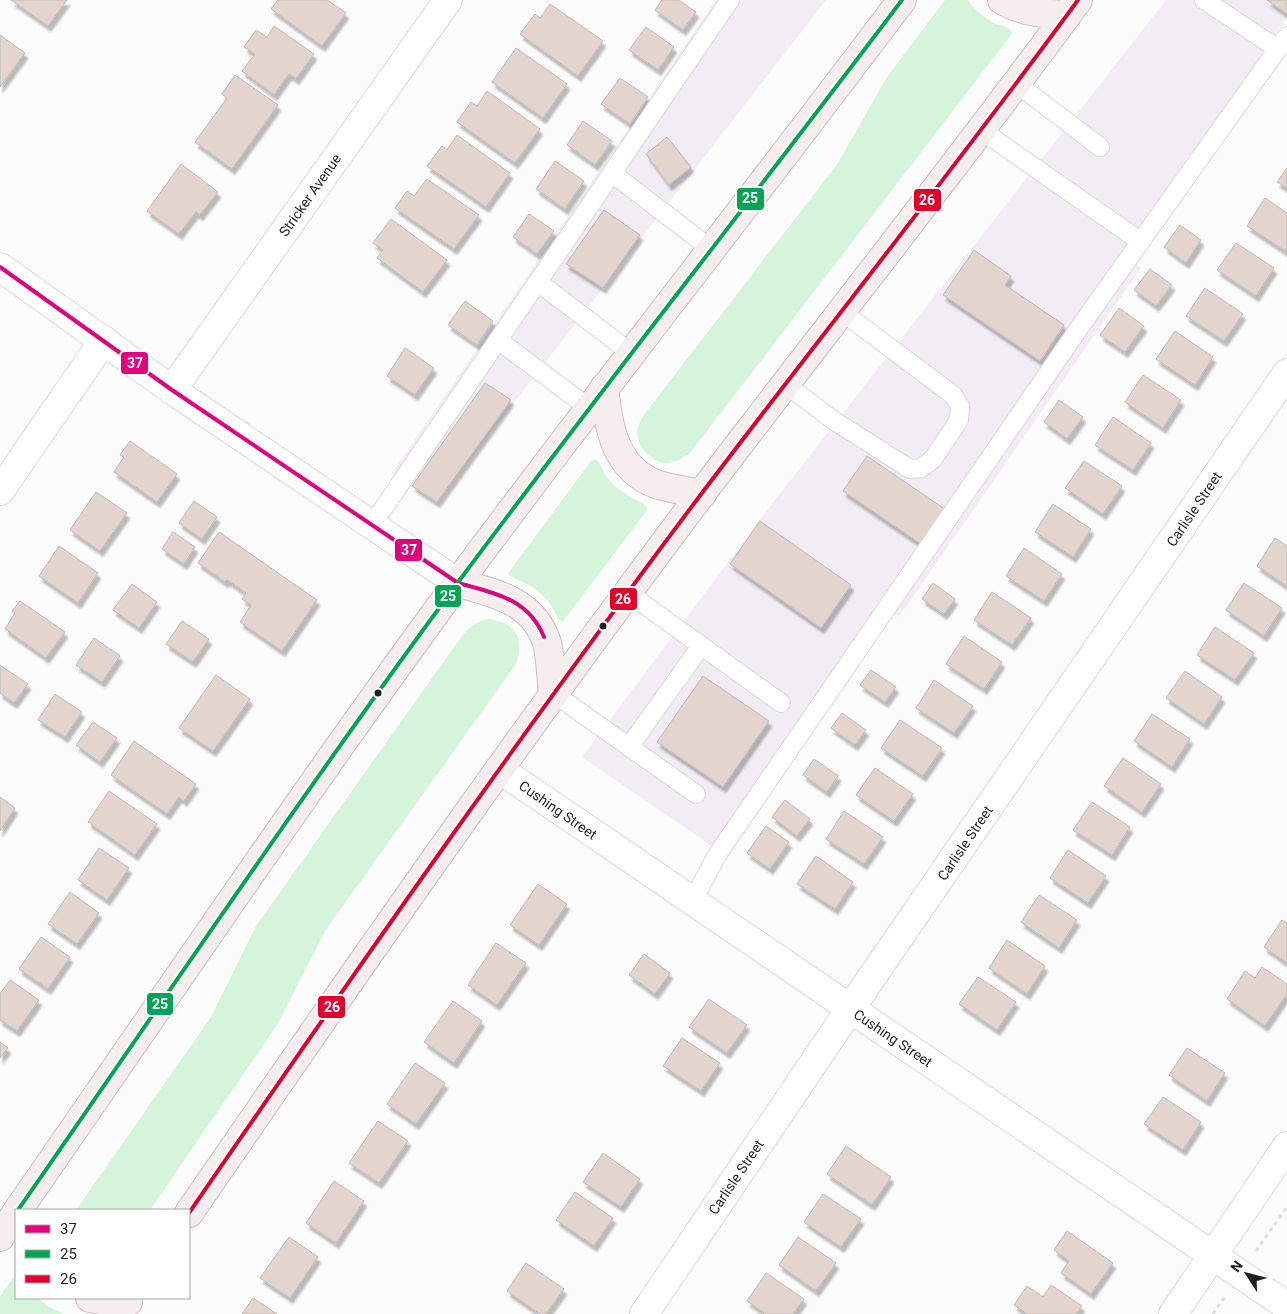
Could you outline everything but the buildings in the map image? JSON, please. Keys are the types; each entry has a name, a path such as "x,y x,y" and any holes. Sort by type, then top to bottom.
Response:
{"highway":[{"path":"19,1209 228,906 458,583 631,353 902,0"},
{"path":"1002,0 1023,10 1040,14 1073,8"},
{"path":"190,1212 309,1038 553,693 785,384 1017,84 1073,8"},
{"path":"597,398 616,444 624,459 634,471 657,484 702,494"},
{"path":"458,583 506,597 519,604 530,614 540,628 547,644 553,693"},
{"path":"0,1237 15,1214"},
{"path":"96,1299 126,1304"}],"street":[{"name":"Stricker Avenue","path":"172,390 448,0"},
{"path":"0,267 172,390 458,583"},
{"path":"0,491 104,340"},
{"name":"Carlisle Street","path":"644,1314 850,1009 1287,373"},
{"name":"Cushing Street","path":"499,769 1287,1306"},
{"path":"1172,1314 1287,1146"}],"lane":[{"path":"372,526 730,0"},
{"path":"692,902 717,854 1072,338 1282,42 1204,0"},
{"path":"1017,84 1100,147"},
{"path":"981,130 1140,242"},
{"path":"612,173 711,249"},
{"path":"538,282 631,353"},
{"path":"785,384 833,420 910,470 921,468 933,459 959,420 960,406 953,395 841,311"},
{"path":"498,340 597,398"},
{"path":"628,593 781,703"},
{"path":"629,747 702,646"},
{"path":"553,693 696,794"}],"shaded area":[{"path":"716,0 826,0 437,502 392,473"},
{"path":"1166,0 1287,0 1287,17 1123,256 1141,268 899,617 879,604 716,849 582,757 761,518"}],"green space":[{"path":"945,0 968,0 984,17 1009,29 1011,35 690,453 674,462 668,463 656,460 645,452 637,434 643,416 838,163 887,77"},
{"path":"595,459 606,476 618,489 644,504 647,510 562,622 545,597 530,586 509,575 509,572 591,461"},
{"path":"488,619 506,624 516,634 519,641 519,649 514,667 325,931 277,1025 151,1209 77,1209 211,1017 256,926 462,636 468,629"},
{"path":"15,1277 15,1299 39,1299 49,1307 64,1314 0,1314 0,1297"}],"transit line":[{"name":"25","path":"19,1209 291,815 402,659 569,435 902,0"},
{"name":"26","path":"190,1212 378,940 636,581 1078,0"},
{"name":"37","path":"0,267 172,390 458,583 497,594 519,605 537,624 544,637"}]}
